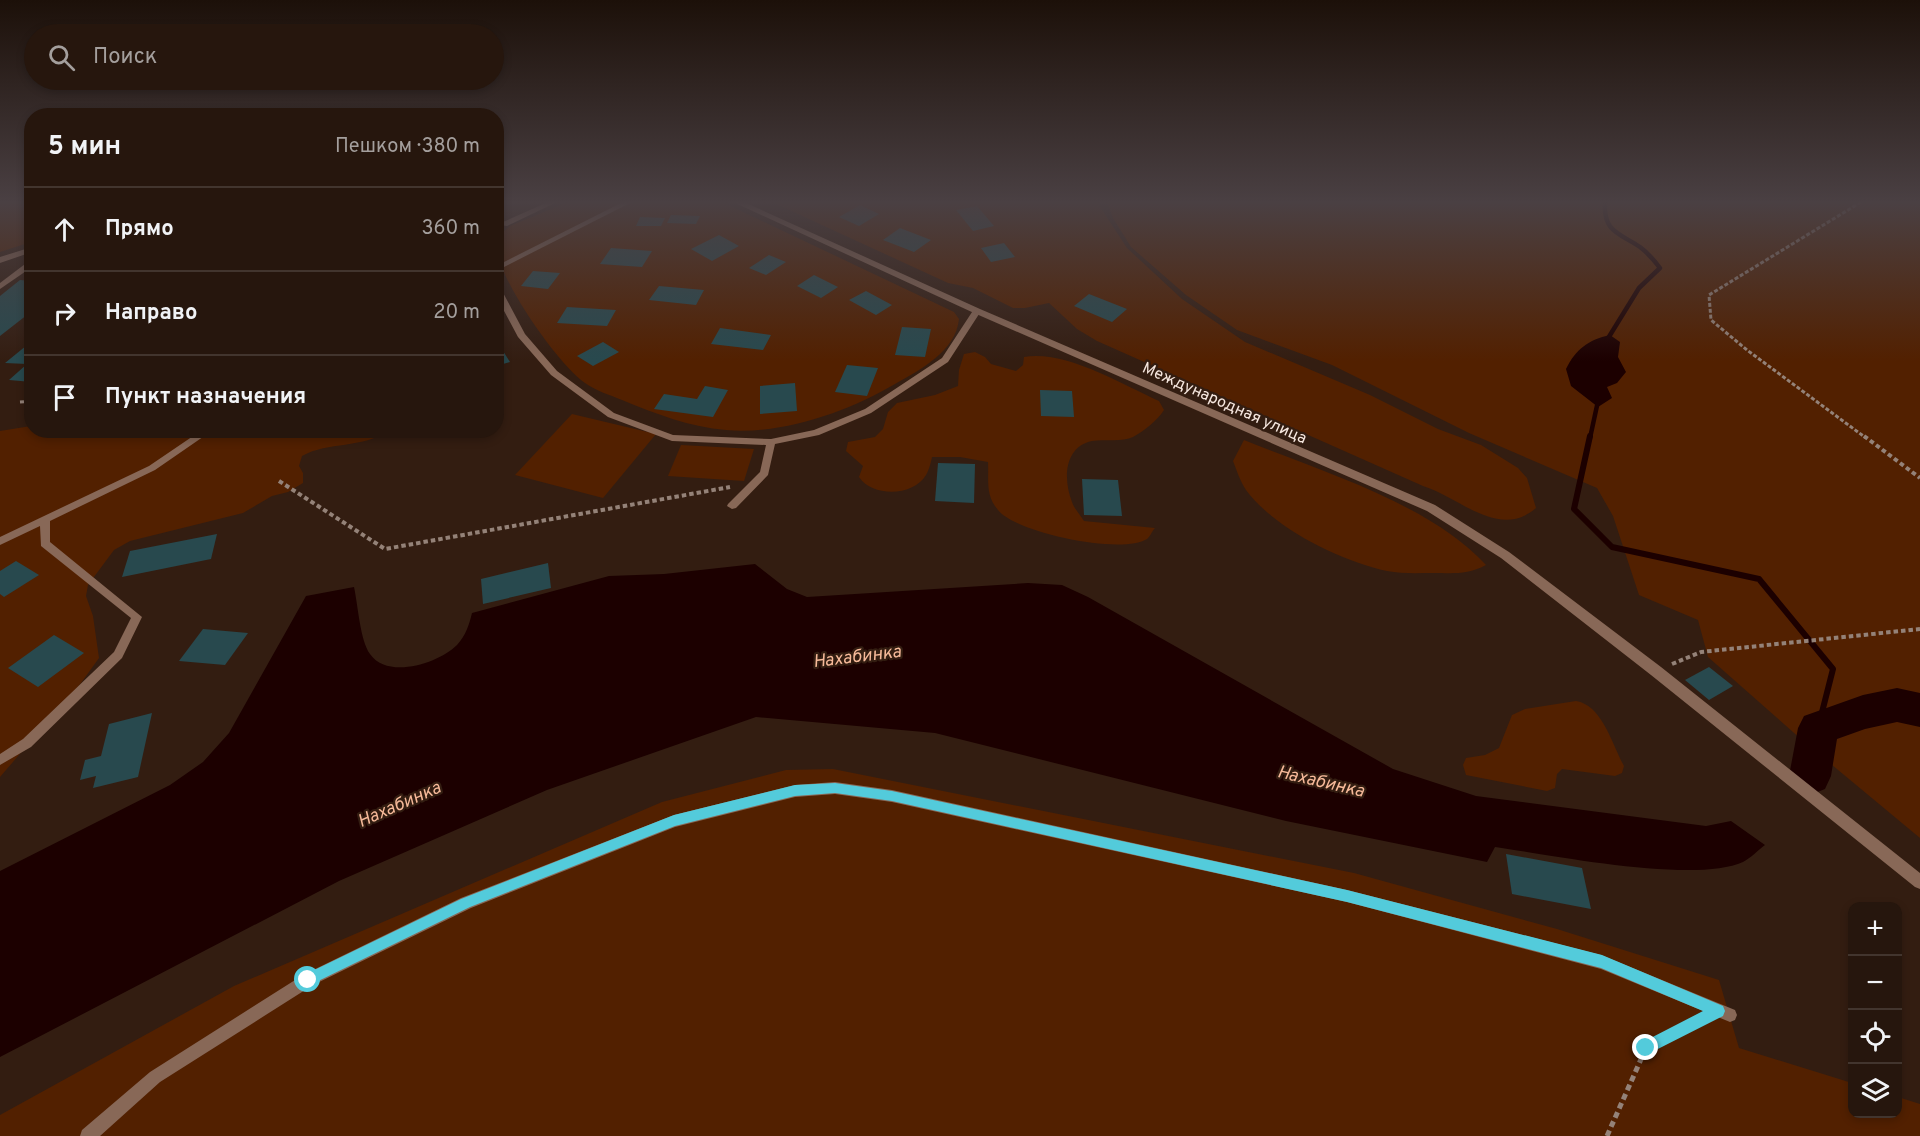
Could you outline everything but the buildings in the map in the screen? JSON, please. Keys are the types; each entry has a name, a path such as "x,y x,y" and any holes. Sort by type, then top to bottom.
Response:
{"street":[{"path":"0,260 15,255"},
{"name":"Международная улица","path":"854,255 1431,508 1505,555 1656,670 1920,882"}],"lane":[{"path":"504,264 522,255"},
{"path":"0,287 24,269"},
{"path":"504,303 520,335 554,373 611,415 672,438 771,442 816,433 868,411 945,360 977,311"},
{"path":"0,541 152,468 196,438"},
{"path":"732,506 765,473 771,442"},
{"path":"0,760 27,742 118,655 137,617 45,543 45,519"},
{"path":"88,1136 155,1077 308,980 466,903 674,821 795,790 835,788 892,796 1347,896 1602,962 1724,1013"}],"path":[{"path":"1774,255 1709,295 1711,320 1747,350 1920,478"},
{"path":"20,402 24,401"},
{"path":"279,481 385,549 755,483"},
{"path":"1656,670 1701,652 1920,629"},
{"path":"1607,1136 1646,1048 1724,1013"}],"shaded area":[{"path":"504,255 834,255 954,312 959,319 951,341 935,358 915,372 856,404 791,425 747,431 726,430 673,419 598,391 585,383 560,359 545,340 516,297 506,276"},
{"path":"887,255 1135,255 1182,299 1245,342 1370,395 1438,429 1481,445 1518,468 1527,478 1536,508 1522,517 1508,520 1480,514 1437,492 1097,341 1077,329 1049,303 1013,308 973,288 948,283"},
{"path":"1140,255 1920,255 1920,838 1802,740 1708,657 1698,620 1639,595 1613,516 1597,488 1469,433 1332,365 1237,330 1186,295"},
{"path":"975,352 985,357 991,364 1016,371 1023,365 1024,357 1040,356 1075,363 1159,401 1164,410 1137,435 1124,439 1092,441 1083,444 1071,457 1067,474 1072,502 1084,521 1155,528 1147,539 1134,543 1093,543 1046,534 1009,519 998,510 991,499 988,462 960,457 932,457 926,475 920,482 903,491 882,491 865,484 859,477 863,466 846,451 848,442 875,437 883,429 888,412 897,403 935,395 958,386 959,370 964,354"},
{"path":"572,414 656,434 603,498 515,475"},
{"path":"24,427 24,438 374,438 323,448 302,456 299,466 303,473 303,483 288,492 272,496 243,513 130,541 114,550 88,585 86,596 93,616 99,658 81,683 0,777 0,431"},
{"path":"1244,440 1340,477 1405,507 1462,543 1486,565 1460,573 1393,572 1350,560 1310,541 1274,518 1246,490 1233,461"},
{"path":"681,445 754,449 744,481 668,476"},
{"path":"1576,701 1593,710 1605,727 1624,766 1622,773 1615,776 1562,769 1557,774 1555,788 1547,791 1466,775 1463,765 1466,758 1485,755 1499,748 1512,715 1525,709"},
{"path":"833,769 1354,873 1557,929 1719,980 1739,1048 1848,1082 1848,1118 1902,1118 1902,1098 1920,1104 1920,1136 0,1136 0,1115 234,986 662,802 786,770"}],"water":[{"path":"1610,335 1620,342 1618,357 1626,372 1617,383 1607,387 1612,398 1598,407 1571,386 1566,369 1584,346"},
{"path":"755,564 787,589 807,597 1028,583 1062,585 1088,597 1393,769 1476,796 1706,826 1731,821 1765,845 1743,862 1721,868 1692,870 1622,866 1495,847 1487,862 1286,821 935,733 756,717 547,790 339,881 0,1057 0,871 170,785 203,762 229,733 306,596 354,587 362,631 370,654 378,662 401,667 426,663 449,652 463,637 472,613 609,576 664,574"}],"waterway":[{"path":"1607,340 1639,288 1660,268 1649,255"},
{"path":"1590,438 1598,401"},
{"path":"1590,436 1574,509 1612,547 1759,579 1833,669 1818,728"},
{"name":"Нахабинка","path":"1810,776 1818,728 1863,712 1897,705 1920,710"}],"route":[{"path":"308,980 466,903 674,821 795,790 835,788 892,796 1347,896 1602,962 1718,1011 1646,1048"}]}
